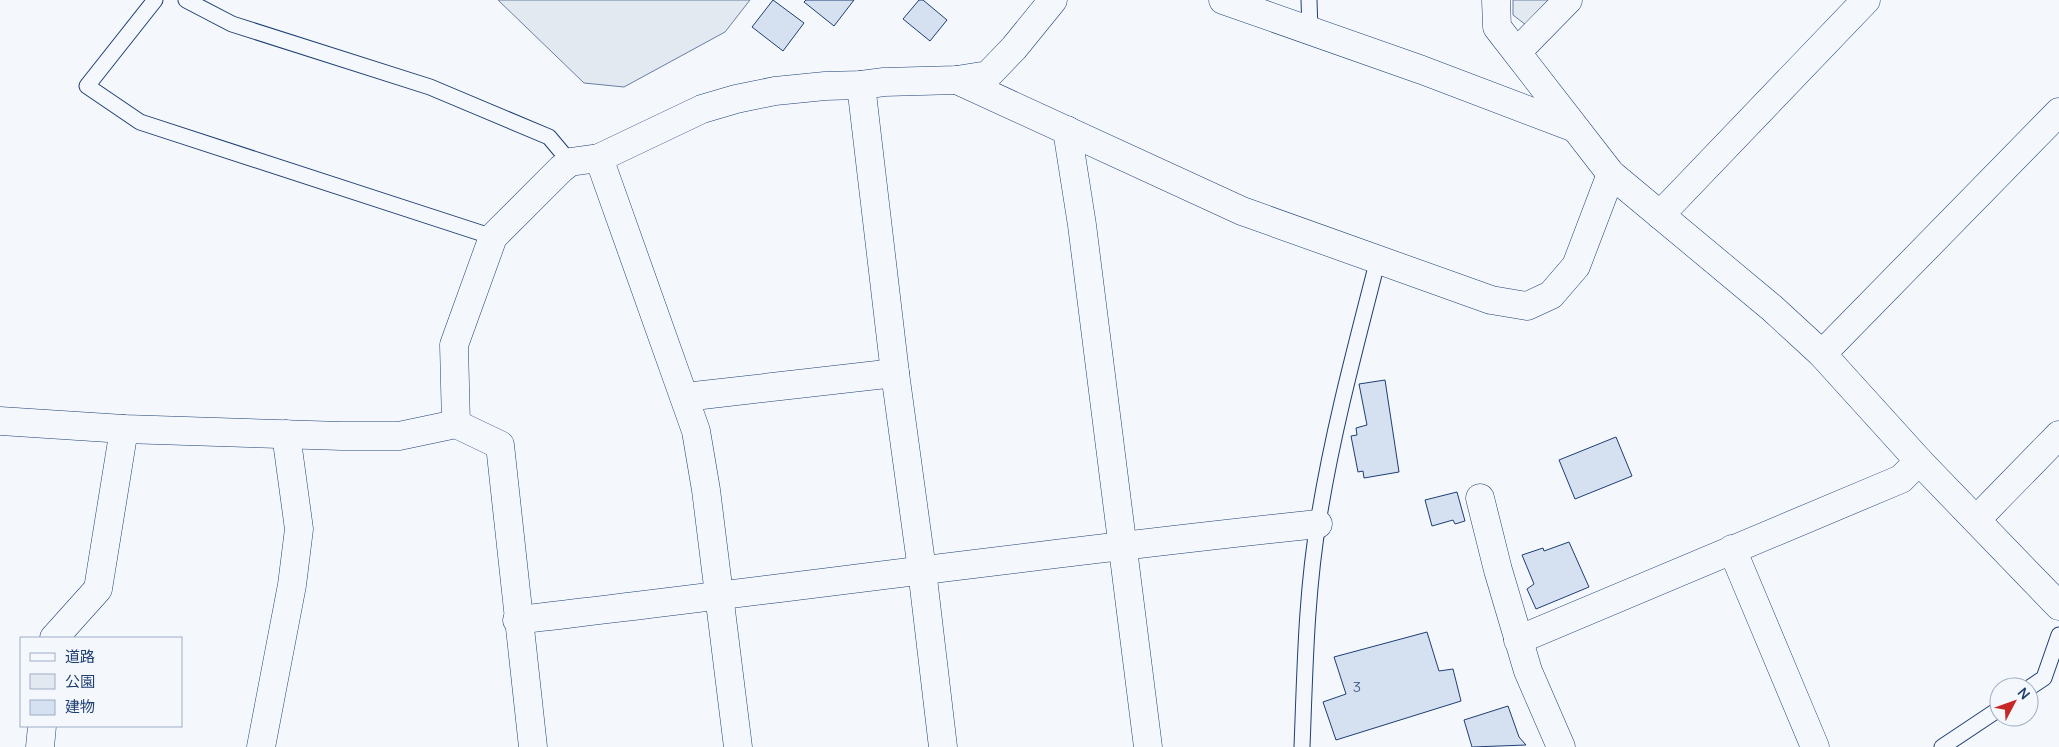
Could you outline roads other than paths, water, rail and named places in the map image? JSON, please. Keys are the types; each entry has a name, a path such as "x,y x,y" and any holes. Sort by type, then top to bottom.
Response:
{"street":[{"path":"456,424 454,345 492,237 570,162 598,158 702,109 736,99 775,91 826,86 957,80 988,75 1014,48 1053,0"},
{"path":"1223,0 1431,74 1572,127"},
{"path":"1496,0 1497,27 1572,127 1611,174 1772,308 1822,354 1919,461 2059,606"},
{"path":"1517,52 1568,0"},
{"path":"1660,215 1866,0"},
{"path":"957,80 1242,210 1491,300 1527,306 1551,295 1576,266 1611,174"},
{"path":"861,85 895,373 922,570 943,747"},
{"path":"1822,354 2059,112"},
{"path":"1067,130 1082,225 1148,747"},
{"path":"598,158 696,430 706,490 738,747"},
{"path":"685,397 895,373"},
{"path":"0,421 124,429 400,436 456,424 500,445 517,620 532,747"},
{"path":"55,637 98,589 124,429"},
{"path":"261,747 292,584 299,529 286,434"},
{"path":"1976,520 2059,435"},
{"path":"1518,640 1901,479 1919,461"},
{"path":"1480,498 1528,671 1561,747"},
{"path":"517,620 720,597 1123,545 1318,524"},
{"path":"1732,549 1815,747"},
{"path":"40,747 42,727"}],"lane":[{"path":"155,0 86,86 140,122 492,237"},
{"path":"186,0 232,24 430,86 549,137 570,162"},
{"path":"1309,0 1310,31"},
{"path":"1302,747 1306,634 1318,524 1345,389 1378,259"},
{"path":"2039,681 2044,678 2059,635"},
{"path":"1942,747 1989,716"}]}
